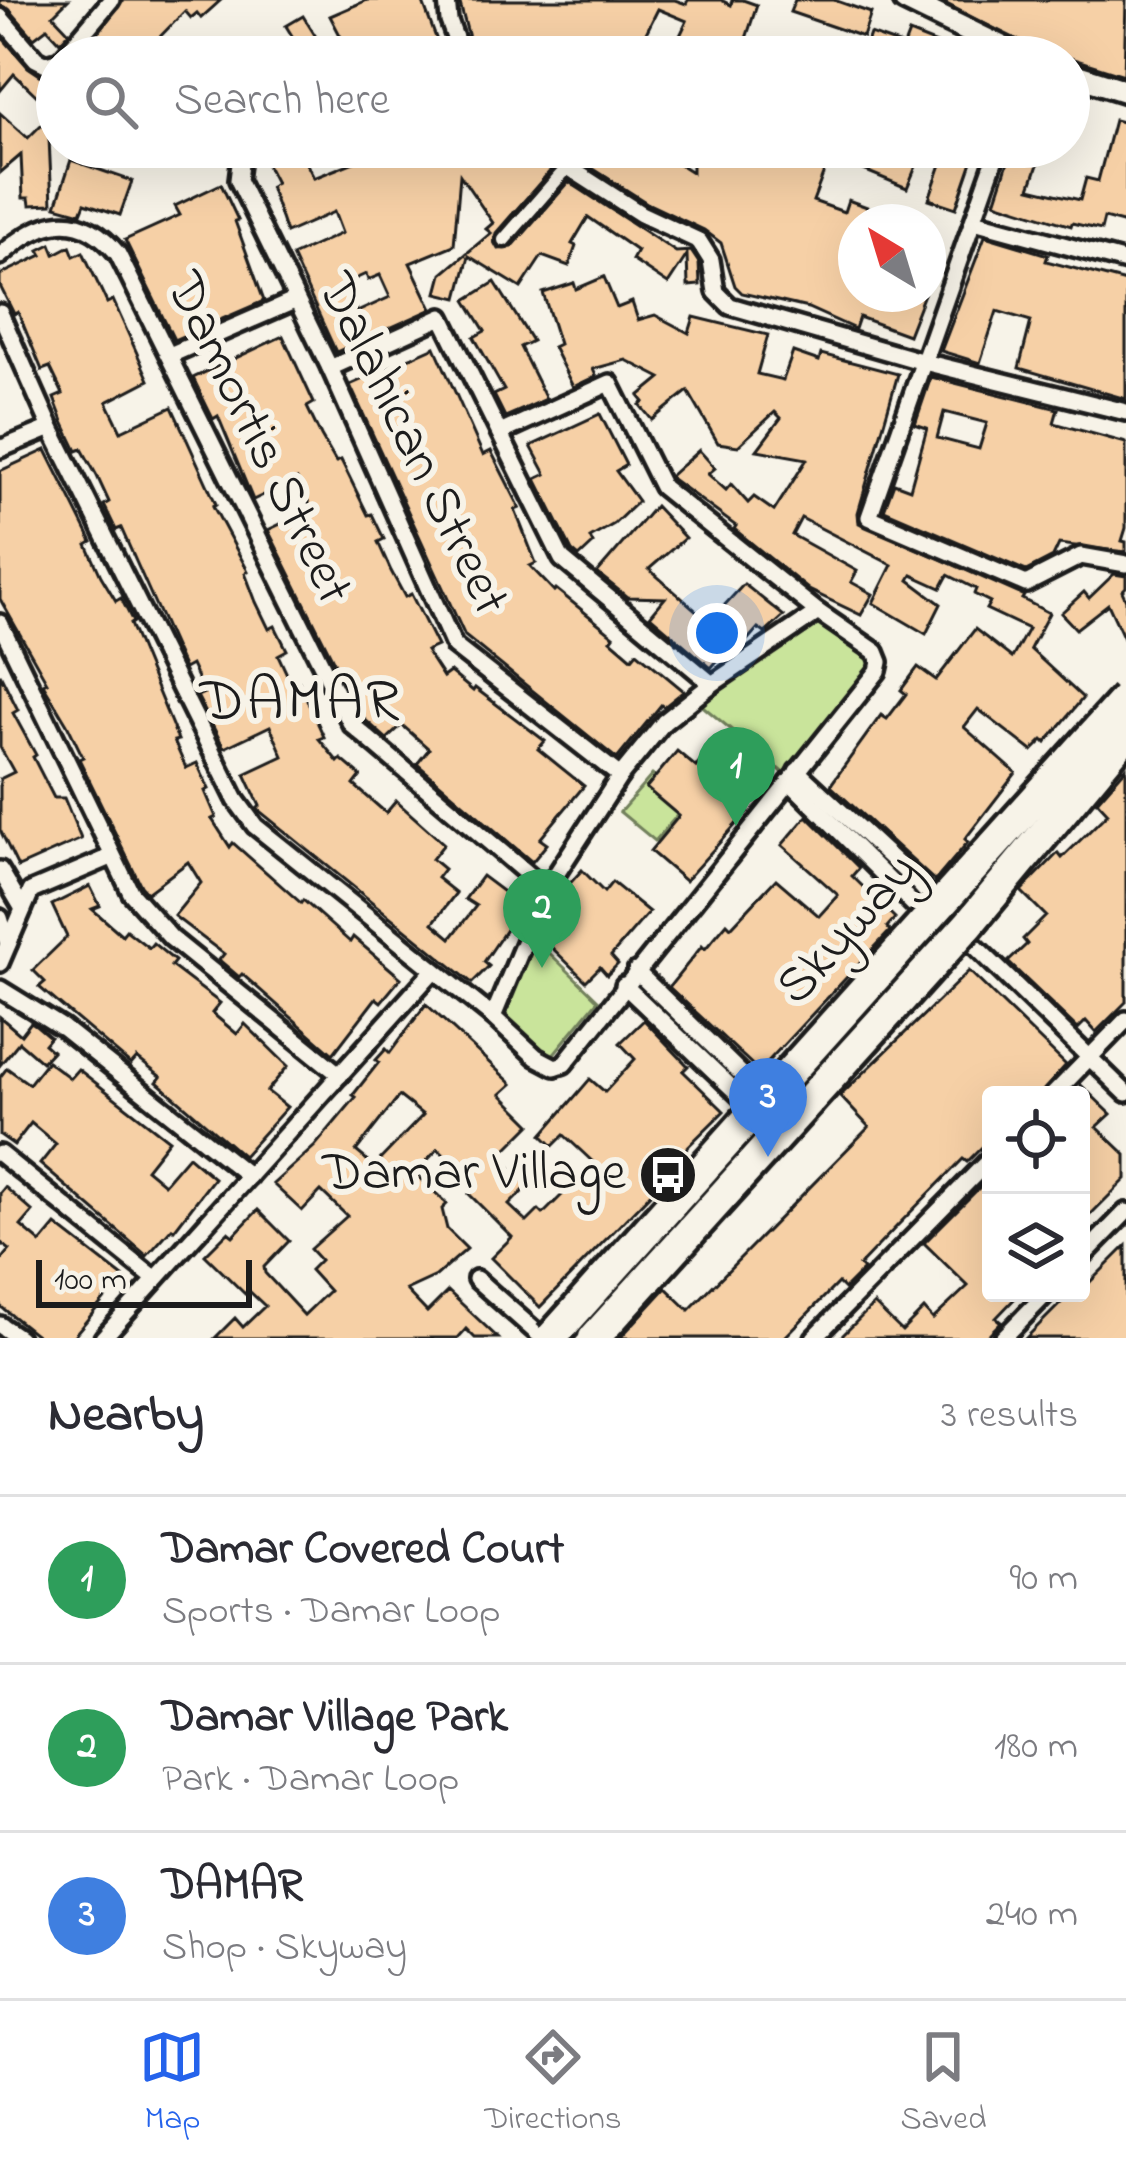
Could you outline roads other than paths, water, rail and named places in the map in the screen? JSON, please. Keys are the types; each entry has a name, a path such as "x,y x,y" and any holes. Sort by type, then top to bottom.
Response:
{"highway":[{"name":"Skyway","path":"547,1338 1126,698"},
{"name":"Skyway","path":"594,1338 969,924 1126,735"}],"street":[{"path":"80,36 111,0"},
{"path":"447,0 454,36"},
{"path":"905,0 979,36"},
{"path":"0,17 36,57"},
{"path":"1090,80 1126,92"},
{"name":"Dalahican Street","path":"240,168 238,180 330,368 454,646 620,776"},
{"path":"992,168 869,517 1027,584 1081,556 1126,564"},
{"path":"504,240 566,169 640,214 699,242 711,260 716,292 730,306 924,362 1126,412"},
{"name":"Damortis Street","path":"0,256 23,238 64,221 91,229 107,241 170,356 351,724 546,890"},
{"path":"974,221 1126,262"},
{"path":"170,356 294,301"},
{"path":"0,313 51,428 236,800 255,826 493,1017 536,1058 555,1067 564,1064 878,671 880,662 876,652 818,612 662,487 610,383 500,433"},
{"path":"330,368 442,316 562,559 712,684"},
{"path":"0,449 51,428"},
{"path":"493,1017 546,890 620,776 664,722 818,612"},
{"path":"0,623 131,893 171,938 340,1075"},
{"path":"794,777 1126,1093"},
{"path":"0,963 31,891 111,857"},
{"path":"0,870 23,909"},
{"path":"0,918 8,944"},
{"path":"103,1338 434,970"},
{"path":"630,978 762,1094 780,1124 750,1108 630,978"},
{"path":"0,989 63,1028 249,1176"},
{"path":"1061,1086 1126,1020"},
{"path":"0,1154 155,1279"},
{"path":"814,1338 982,1167"},
{"path":"1090,1249 1126,1212"},
{"path":"476,1280 547,1338"},
{"path":"1003,1338 1038,1302"},
{"path":"0,1324 19,1338"}],"place":[{"name":"Damar Covered Court","path":"736,826"},
{"name":"Damar Village Park","path":"542,968"},
{"name":"DAMAR","path":"768,1157"},
{"name":"Damar Village","path":"668,1175"}],"district":[{"name":"DAMAR","path":"301,703"}]}
